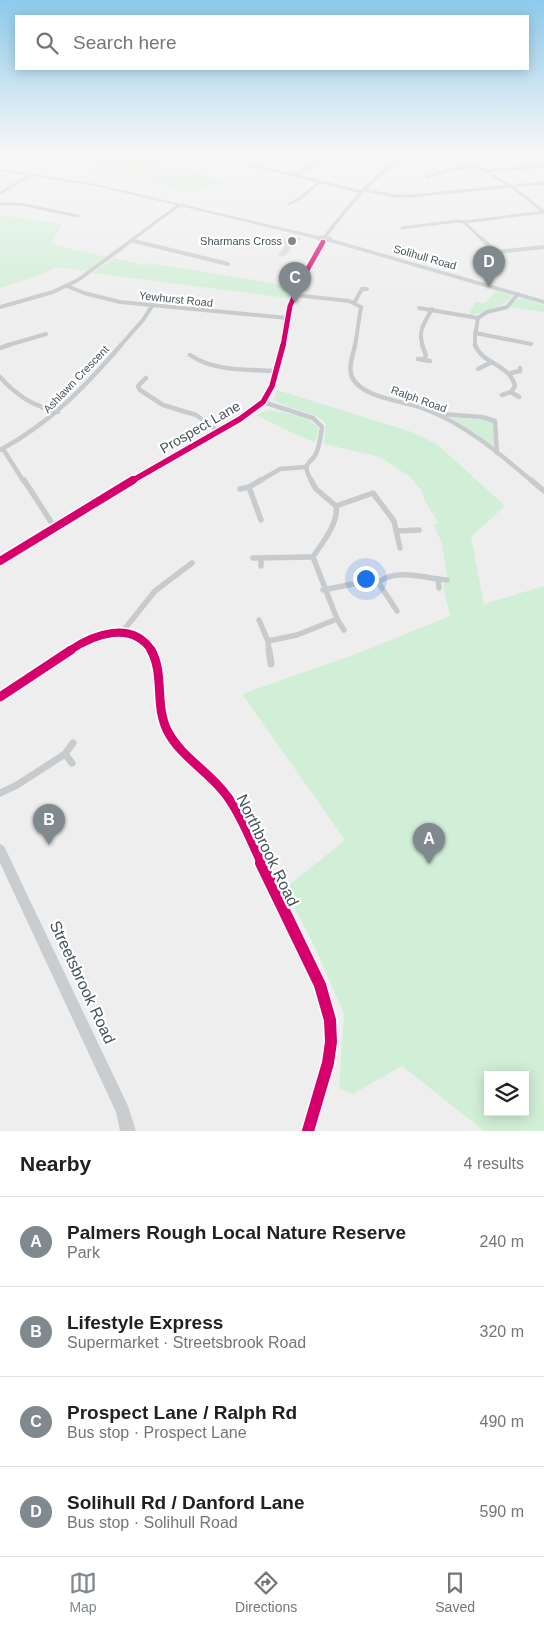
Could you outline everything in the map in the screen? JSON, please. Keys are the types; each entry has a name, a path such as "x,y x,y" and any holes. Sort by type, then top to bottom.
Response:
{"street":[{"path":"29,206 78,216"},
{"path":"0,307 41,296 67,286 134,241 178,206"},
{"name":"Solihull Road","path":"182,206 324,239 544,302"},
{"name":"Prospect Lane","path":"0,561 133,480 254,410 262,402 269,394 281,356 287,318 295,295 324,239 351,206"},
{"path":"402,228 544,212"},
{"path":"464,222 496,252 544,247"},
{"path":"134,241 228,264"},
{"name":"Yewhurst Road","path":"67,286 99,298 152,306 287,318"},
{"path":"295,295 354,302 362,289 367,289"},
{"path":"419,308 478,318 487,312 507,307 518,294"},
{"name":"Ralph Road","path":"354,302 362,309 350,368 353,380 368,391 438,414 462,428 497,453 544,490"},
{"name":"Ashlawn Crescent","path":"1,449 34,432 58,412 143,320 152,306"},
{"path":"424,358 426,355 419,338 420,330 432,309"},
{"path":"478,318 475,333 476,349 510,374 516,383 511,392 502,395"},
{"path":"475,333 531,344"},
{"path":"0,348 46,334"},
{"path":"523,343 525,336"},
{"path":"190,355 196,361 208,366 275,371"},
{"path":"418,359 424,358 430,361"},
{"path":"478,369 492,362"},
{"path":"510,374 520,371 520,368"},
{"path":"0,377 12,392 28,403 58,412"},
{"path":"146,378 138,386 140,390 163,405 196,414 218,431"},
{"path":"511,392 518,397"},
{"path":"240,489 249,487 280,469 306,467 317,453 322,427 313,418 262,402"},
{"path":"438,414 482,417 495,421 497,453"},
{"path":"1,449 56,528"},
{"path":"306,467 306,471 316,489 336,506 336,518 323,543 314,552 313,556 319,571 323,590 344,630"},
{"path":"249,487 261,520"},
{"path":"336,506 373,493 394,520 400,548"},
{"path":"397,531 419,530"},
{"path":"253,558 313,556"},
{"path":"261,558 262,566"},
{"path":"0,697 41,672 82,642 106,632 123,631 156,591 192,563"},
{"path":"323,590 363,582 378,582 388,575 395,574 447,580"},
{"path":"438,579 439,588"},
{"path":"378,582 397,611"},
{"path":"268,641 297,635 337,619"},
{"path":"259,620 268,641 271,664"},
{"name":"Northbrook Road","path":"123,631 144,641 152,650 157,666 164,719 169,734 181,752 230,799 320,985 329,1012 331,1043 321,1088 308,1131"},
{"path":"0,794 47,763 65,754 73,744"},
{"path":"65,754 72,763"},
{"name":"Streetsbrook Road","path":"0,850 63,978 123,1110 128,1131"},
{"path":"123,1110 133,1131"}],"green space":[{"path":"0,215 62,224 51,244 107,257 86,271 56,267 41,275 0,288"},
{"path":"114,258 144,265 149,263 286,285 298,281 288,298 92,273"},
{"path":"496,291 511,297 503,304 469,315 475,302 485,303"},
{"path":"522,298 544,305 544,312 509,307"},
{"path":"277,390 412,432 438,445 505,506 471,537 484,604 544,586 544,1131 484,1131 402,1066 353,1094 339,1088 344,1014 312,941 284,889 345,840 242,694 364,651 450,616 443,586 448,580 441,541 433,524 438,523 425,501 422,491 410,477 380,457 324,444 326,423 314,415 274,400"},
{"path":"269,410 290,414 310,421 319,430 315,442 256,415"},
{"path":"449,417 489,420 493,422 495,445 493,447 474,432"}],"building":[{"path":"291,236 302,239 294,244 285,256 278,255 286,245 279,243"}],"cycle path":[{"path":"0,561 133,480 240,419 263,402 272,386 281,356 290,306 302,279 323,242"},
{"path":"0,697 42,671 75,647 98,635 110,632 123,633 139,638 151,649 158,674 161,712 167,730 181,751 227,795 234,806 320,985 330,1020 331,1042 325,1075 308,1131"}],"place":[{"name":"Sharmans Cross","path":"292,241"},
{"name":"Solihull Rd / Danford Lane","path":"489,287"},
{"name":"Prospect Lane / Ralph Rd","path":"295,303"},
{"name":"Lifestyle Express","path":"49,845"},
{"name":"Palmers Rough Local Nature Reserve","path":"429,864"}]}
